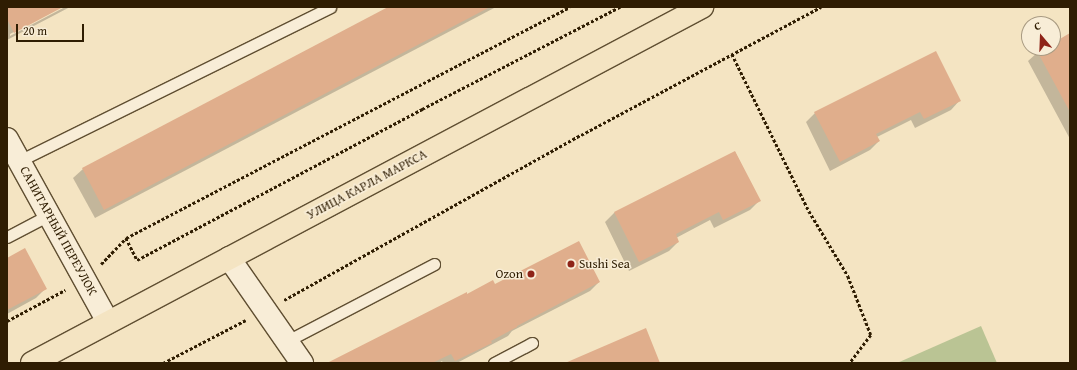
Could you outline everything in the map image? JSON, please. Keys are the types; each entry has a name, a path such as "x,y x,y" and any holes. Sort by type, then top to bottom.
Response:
{"highway":[{"name":"УЛИЦА КАРЛА МАРКСА","path":"32,363 702,7"}],"street":[{"name":"САНИТАРНЫЙ ПЕРЕУЛОК","path":"7,140 108,322"},
{"path":"229,258 302,363"}],"lane":[{"path":"19,161 330,7"},
{"path":"7,237 49,215"},
{"path":"287,340 434,264"},
{"path":"494,363 532,343"}],"path":[{"path":"7,321 85,280 126,238 569,7"},
{"path":"126,238 137,260 422,109 620,7"},
{"path":"163,363 265,310 732,54 821,7"},
{"path":"732,54 809,211 848,276 871,335 850,363"}],"green space":[{"path":"981,326 997,363 897,363"}],"building":[{"path":"7,7 63,7 14,33 7,19"},
{"path":"388,7 490,7 104,210 82,168"},
{"path":"1070,33 1070,112 1040,56 1061,56 1061,38"},
{"path":"936,51 961,101 924,119 920,112 876,134 880,141 840,162 814,112"},
{"path":"735,151 761,201 723,220 719,212 676,234 679,242 639,262 614,212"},
{"path":"579,241 600,282 517,326 491,341 492,343 455,361 451,354 432,363 327,363 467,292 467,294 493,280 495,284"},
{"path":"25,248 47,289 7,310 7,258"},
{"path":"646,328 660,363 565,363"}],"place":[{"name":"Sushi Sea","path":"571,264"},
{"name":"Ozon","path":"531,274"}]}
